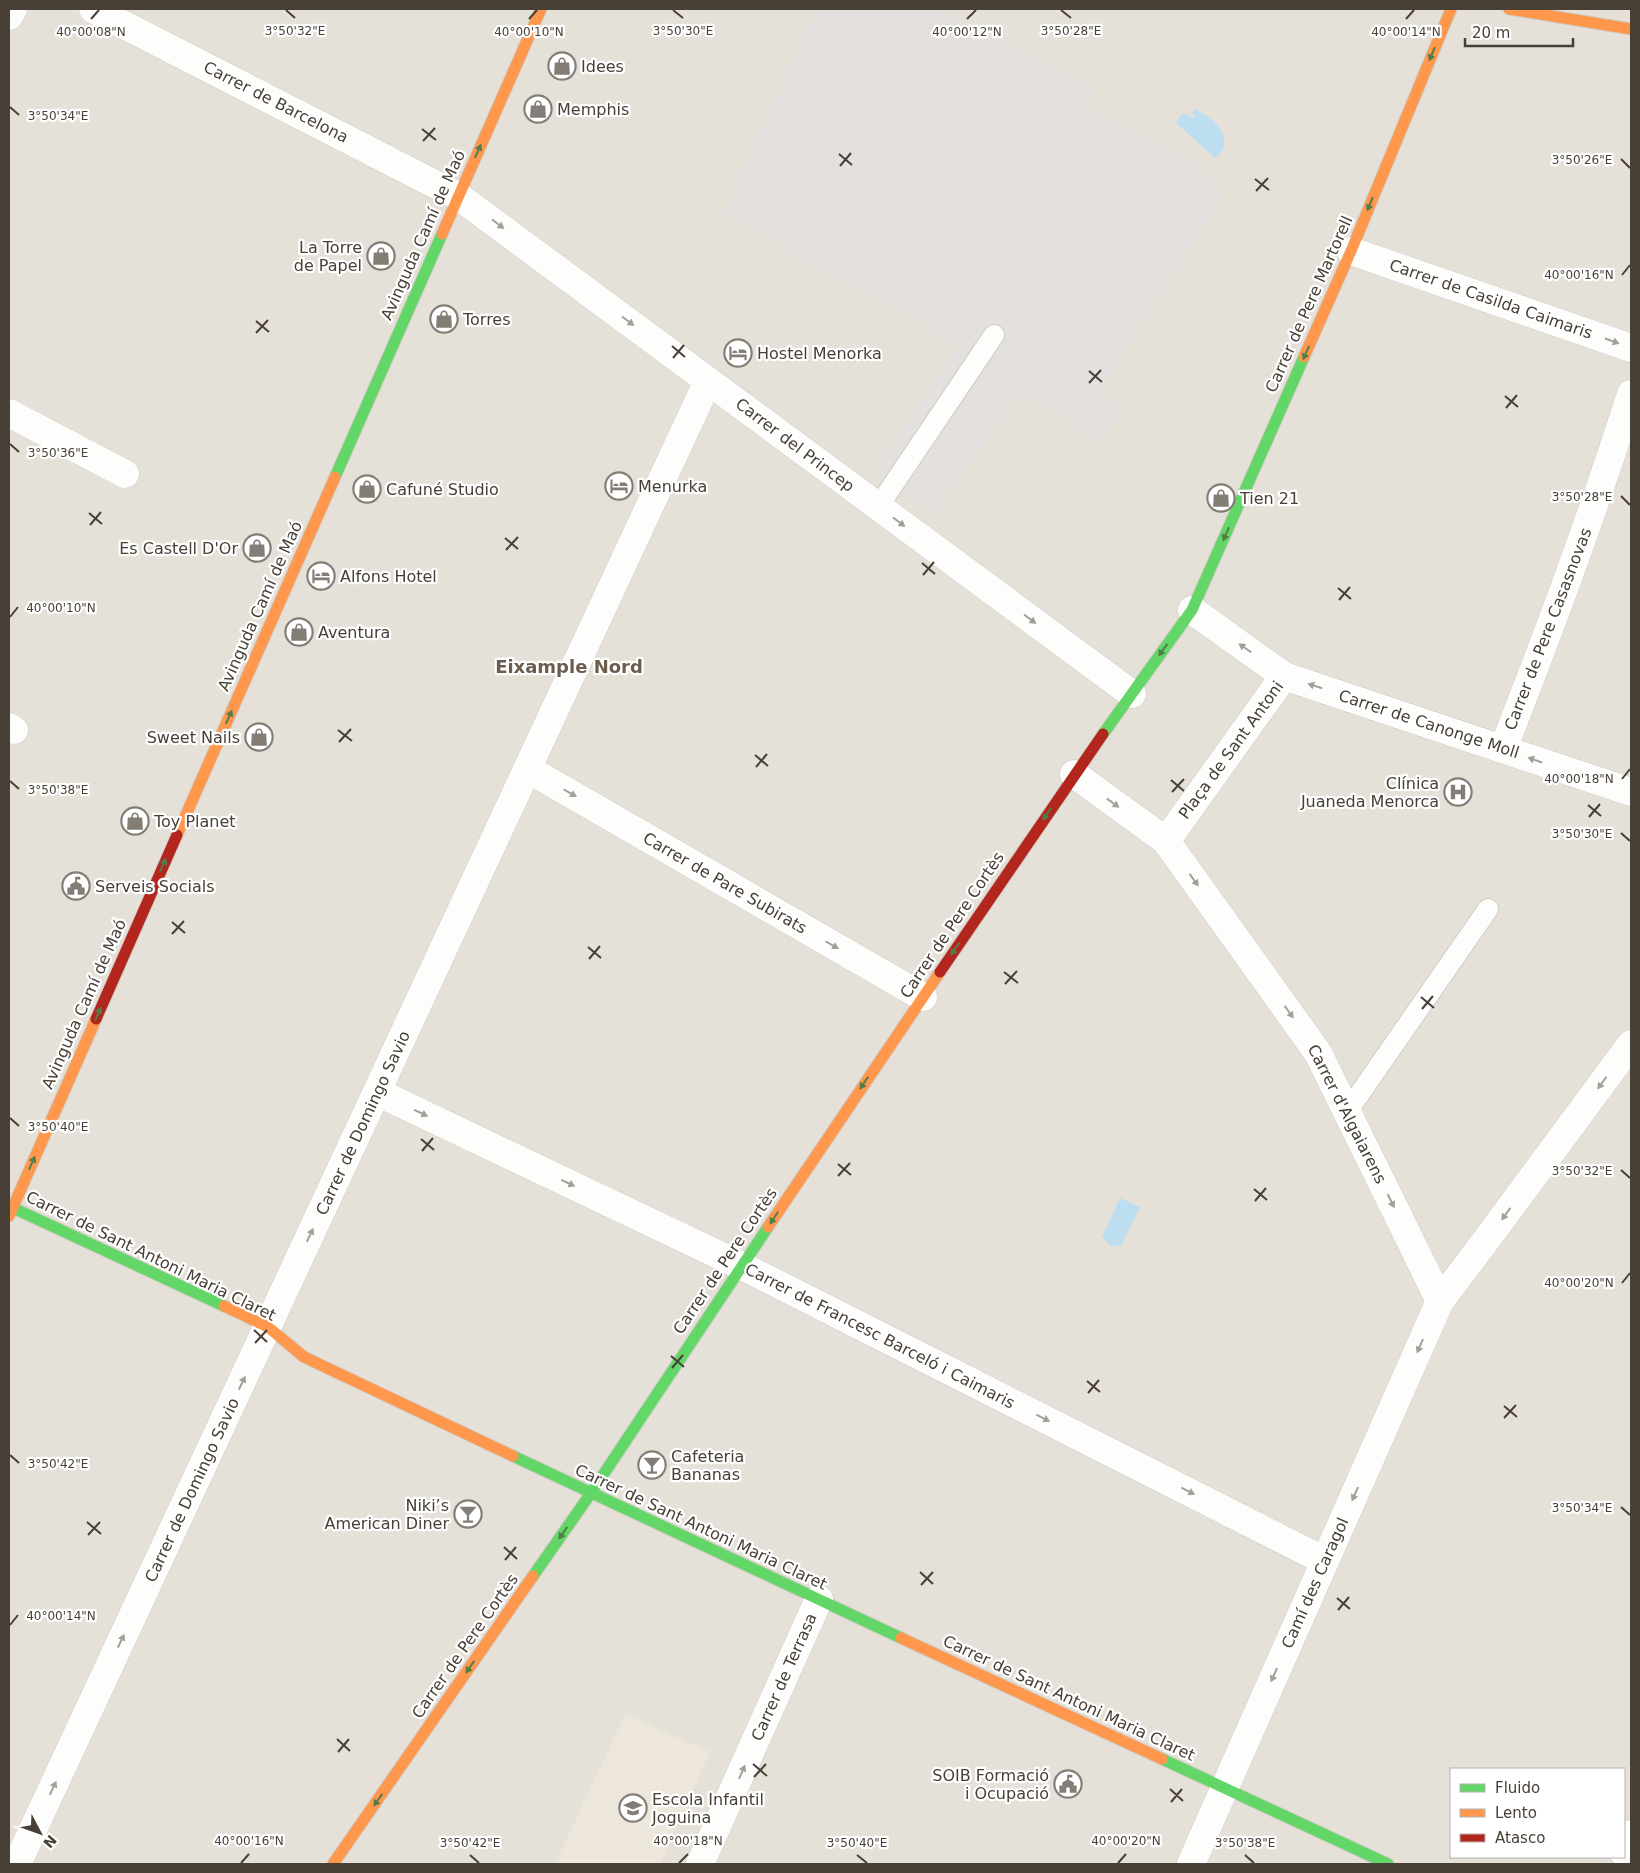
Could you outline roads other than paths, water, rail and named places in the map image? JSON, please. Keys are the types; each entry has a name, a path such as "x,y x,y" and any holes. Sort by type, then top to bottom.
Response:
{"street":[{"path":"9,16 13,9"},
{"name":"Carrer de Barcelona","path":"93,9 458,196"},
{"name":"Avinguda Camí de Maó","path":"10,1210 540,9"},
{"name":"Carrer de Pere Martorell","path":"1192,610 1351,251 1451,9"},
{"path":"1509,9 1631,29"},
{"name":"Carrer del Princep","path":"458,196 1132,694"},
{"name":"Carrer de Casilda Caimaris","path":"1351,251 1631,348"},
{"name":"Carrer de Domingo Savio","path":"17,1864 708,381"},
{"name":"Carrer de Pere Casasnovas","path":"1503,749 1555,615 1598,495 1631,394"},
{"path":"9,413 125,474"},
{"path":"1166,841 1074,774 1192,610"},
{"name":"Plaça de Sant Antoni","path":"1166,841 1284,676 1192,610"},
{"name":"Carrer de Canonge Moll","path":"1284,676 1631,792"},
{"name":"Carrer de Pare Subirats","path":"528,769 922,997"},
{"name":"Carrer de Pere Cortès","path":"333,1864 591,1493 922,997 1074,774"},
{"name":"Carrer d'Algaiarens","path":"1166,841 1318,1053 1440,1301"},
{"name":"Camí des Caragol","path":"1191,1864 1440,1301 1631,1044"},
{"name":"Carrer de Francesc Barceló i Caimaris","path":"377,1092 742,1266 1325,1561"},
{"name":"Carrer de Sant Antoni Maria Claret","path":"10,1210 268,1327 304,1357 591,1493 1388,1864"},
{"name":"Carrer de Terrasa","path":"700,1864 819,1599"},
{"path":"1625,1850 1631,1834"}],"lane":[{"path":"878,506 994,335"},
{"path":"1347,1112 1488,909"}],"water":[{"path":"1194,109 1211,119 1224,136 1223,149 1215,158 1176,123 1183,113 1194,118 1195,116 1192,114"},
{"path":"1120,1198 1140,1207 1121,1246 1112,1247 1102,1237"}],"place":[{"name":"Idees","path":"562,66"},
{"name":"Memphis","path":"538,109"},
{"name":"La Torre de Papel","path":"381,256"},
{"name":"Torres","path":"444,319"},
{"name":"Hostel Menorka","path":"738,353"},
{"name":"Menurka","path":"619,486"},
{"name":"Cafuné Studio","path":"367,489"},
{"name":"Tien 21","path":"1221,498"},
{"name":"Es Castell D'Or","path":"257,548"},
{"name":"Alfons Hotel","path":"321,576"},
{"name":"Aventura","path":"299,632"},
{"name":"Sweet Nails","path":"259,737"},
{"name":"Clínica Juaneda Menorca","path":"1458,792"},
{"name":"Toy Planet","path":"135,821"},
{"name":"Serveis Socials","path":"76,886"},
{"name":"Cafeteria Bananas","path":"652,1465"},
{"name":"Niki’s American Diner","path":"468,1514"},
{"name":"SOIB Formació i Ocupació","path":"1068,1784"},
{"name":"Escola Infantil Joguina","path":"633,1808"}],"district":[{"name":"Eixample Nord","path":"569,666"}]}
